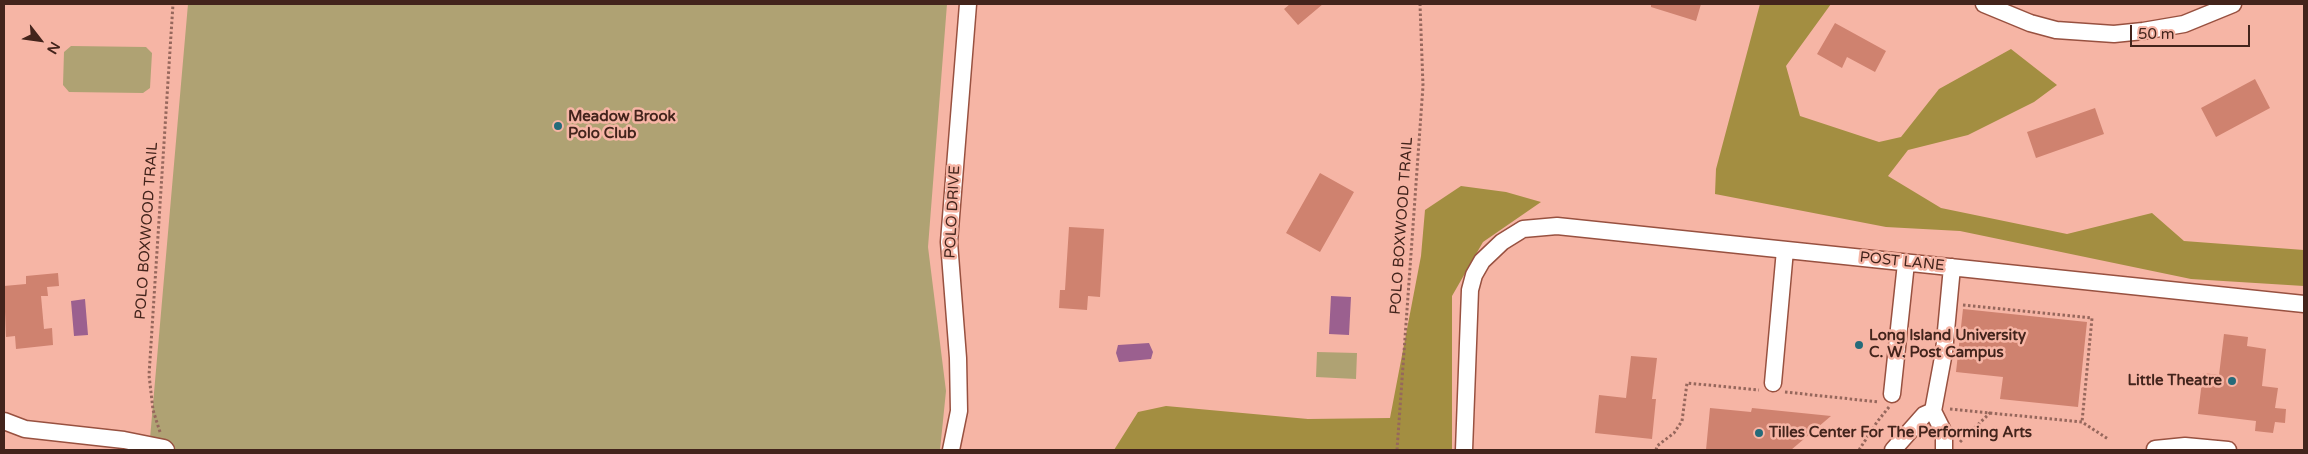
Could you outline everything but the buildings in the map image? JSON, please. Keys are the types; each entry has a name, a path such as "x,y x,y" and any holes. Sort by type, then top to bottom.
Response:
{"street":[{"name":"POLO DRIVE","path":"951,450 959,411 958,358 949,242 968,4"},
{"path":"1984,4 2030,23 2056,30 2114,34 2143,32 2184,24 2233,4"},
{"name":"POST LANE","path":"1464,450 1470,290 1474,275 1482,261 1502,242 1523,229 1557,226 2304,304"},
{"path":"1771,388 1785,250"},
{"path":"1892,394 1906,263"},
{"path":"1944,450 1944,433 1933,409 1944,352 1952,267"},
{"path":"1893,450 1924,416 1933,409"},
{"path":"4,421 25,429 79,434 165,449"},
{"path":"2155,449 2186,446 2228,450"}],"path":[{"name":"POLO BOXWOOD TRAIL","path":"165,449 153,410 149,375 173,4"},
{"name":"POLO BOXWOOD TRAIL","path":"1397,450 1423,86 1420,4"},
{"path":"1960,305 2092,318 2082,422"},
{"path":"1656,450 1657,446 1674,432 1682,422 1687,383 1771,388 1893,403 1877,422 1859,450"},
{"path":"1933,409 1991,412 2082,422 2108,439"},
{"path":"1960,442 1991,412"}],"shaded area":[{"name":"Meadow Brook Polo Club","path":"188,4 947,4 928,247 946,391 940,450 149,450"},
{"path":"1760,4 1831,4 1786,66 1800,116 1879,142 1901,137 1939,89 2011,49 2057,85 2034,102 1968,135 1908,150 1888,176 1941,208 2067,234 2152,213 2184,241 2304,250 2304,286 2191,279 1960,231 1886,227 1715,194 1716,169"},
{"path":"71,46 146,47 152,53 150,88 143,93 69,92 63,85 64,52"},
{"path":"1461,186 1506,192 1541,202 1483,242 1452,296 1452,450 1114,450 1138,412 1166,406 1308,419 1390,418 1421,256 1425,210"},
{"path":"1331,296 1351,297 1349,335 1329,334"},
{"path":"85,299 88,335 74,336 71,301"},
{"path":"1149,343 1153,352 1151,359 1119,362 1116,353 1118,345"},
{"path":"1317,352 1357,353 1356,379 1316,377"}],"place":[{"name":"Meadow Brook Polo Club","path":"558,126"},
{"name":"Long Island University C. W. Post Campus","path":"1859,345"},
{"name":"Little Theatre","path":"2232,381"},
{"name":"Tilles Center For The Performing Arts","path":"1759,433"}]}
